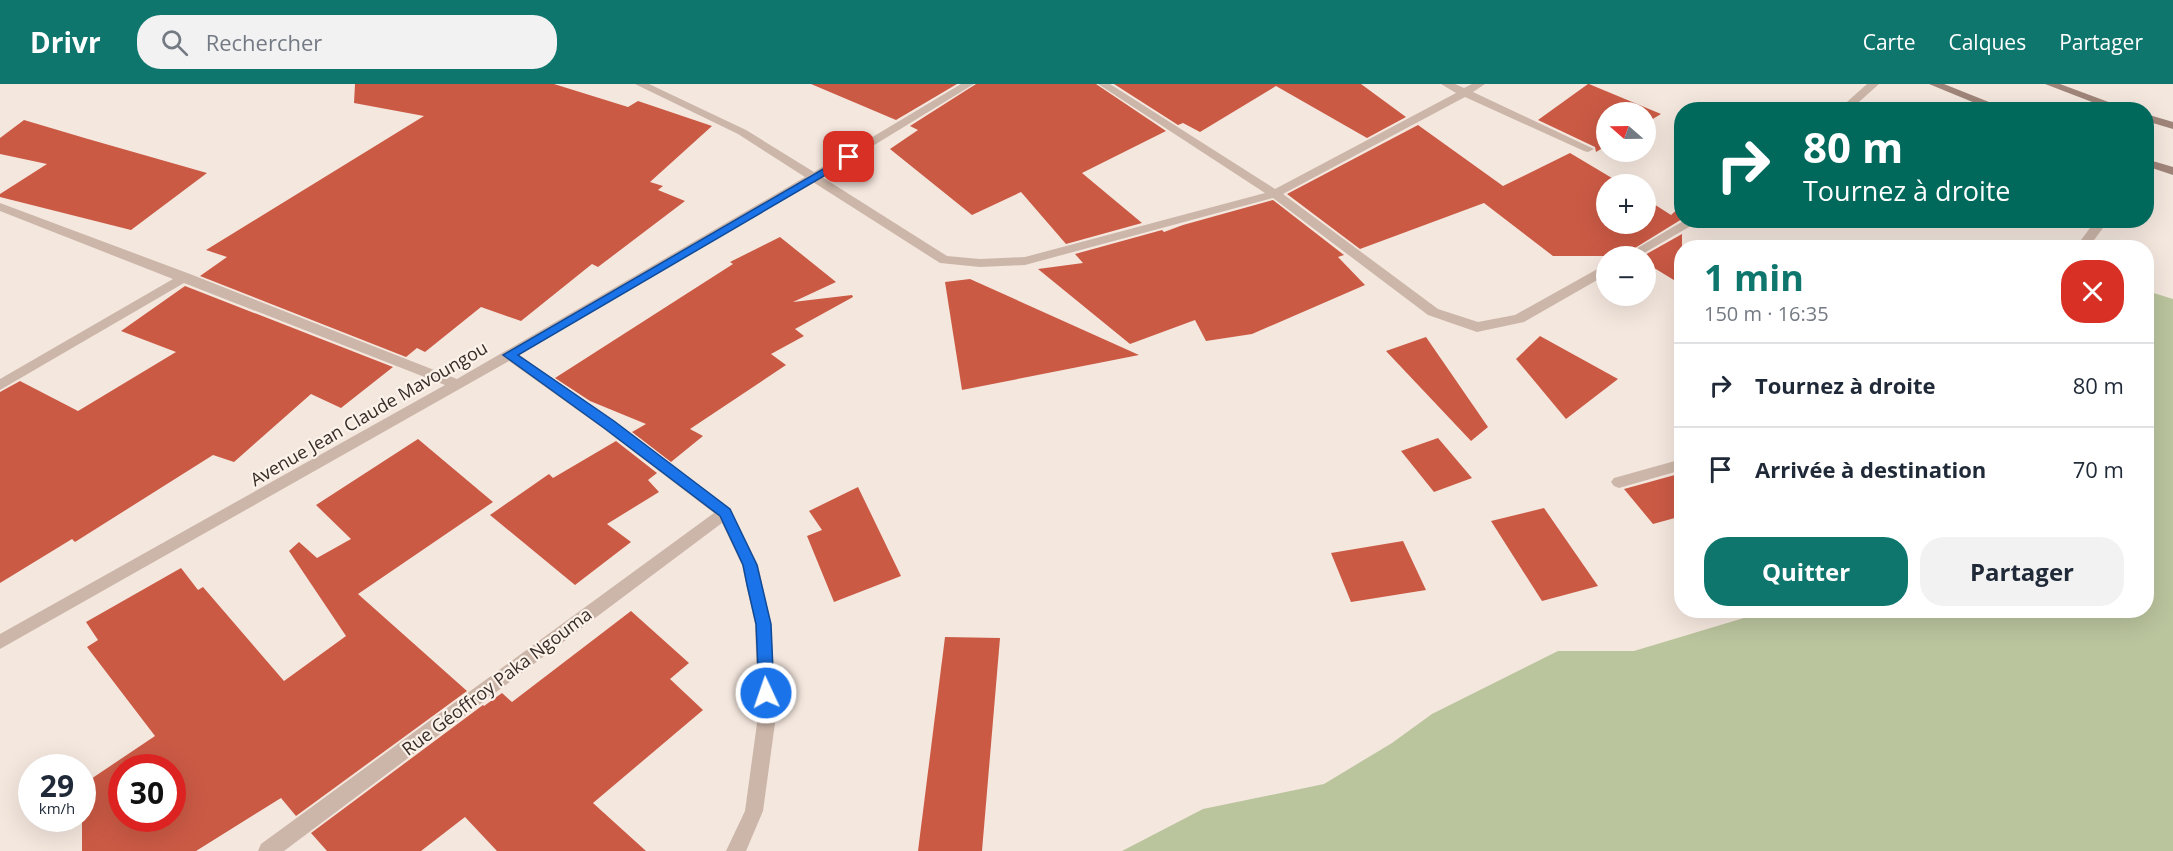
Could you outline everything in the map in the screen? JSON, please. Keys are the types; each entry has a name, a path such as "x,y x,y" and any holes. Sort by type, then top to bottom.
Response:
{"main road":[{"path":"1934,84 1982,102"},
{"path":"2050,84 2102,102"},
{"path":"2154,120 2173,126"},
{"path":"2154,165 2173,171"}],"street":[{"path":"640,84 742,132 944,260 980,263 1025,261 1275,194 1480,84"},
{"name":"Avenue Jean Claude Mavoungou","path":"0,642 459,385 969,84"},
{"path":"1103,84 1275,194 1433,312 1477,327 1519,319 1596,276"},
{"path":"1446,84 1588,149"},
{"path":"1853,102 1874,84"},
{"path":"0,207 459,385"},
{"path":"1648,246 1681,228"},
{"path":"2087,240 2097,228"},
{"path":"0,386 185,277"},
{"path":"509,355 609,424 725,513 750,565 763,624 768,716 754,811 736,851"},
{"path":"1620,482 1674,466"},
{"name":"Rue Géoffroy Paka Ngouma","path":"268,851 725,513"}],"green space":[{"path":"2154,293 2173,299 2173,851 1122,851 1203,809 1324,784 1392,743 1432,714 1558,651 1634,651 1744,618 2154,618"}],"building":[{"path":"355,84 554,84 628,107 638,101 712,126 650,182 663,186 658,190 685,201 598,267 592,264 521,321 481,307 425,352 417,348 406,357 200,276 227,257 206,250 424,116 354,103"},
{"path":"811,84 957,84 896,120"},
{"path":"976,84 1096,84 1166,131 1082,173 1142,223 1066,244 1021,192 972,215 890,149 918,130 910,126"},
{"path":"1114,84 1361,84 1406,117 1367,138 1276,86 1200,132 1183,123 1178,125"},
{"path":"1588,84 1632,102 1596,102 1596,152 1595,147 1538,120"},
{"path":"24,120 207,173 131,230 0,197 0,194 47,164 0,154 0,138"},
{"path":"1418,125 1503,186 1570,153 1605,174 1596,174 1596,234 1656,234 1656,205 1671,215 1674,212 1674,224 1638,246 1596,246 1596,256 1553,256 1484,203 1360,249 1287,194"},
{"path":"1273,200 1344,255 1338,257 1365,285 1252,334 1206,341 1195,320 1130,344 1038,269 1083,263 1075,254 1162,230 1164,232"},
{"path":"1682,234 1682,240 1674,240 1674,280 1656,269 1656,249"},
{"path":"780,237 836,282 793,302 852,295 853,297 795,329 804,336 771,354 786,365 690,429 703,436 671,462 632,432 646,424 590,401 555,378 733,264 730,262"},
{"path":"970,279 1139,355 962,390 945,282"},
{"path":"185,286 393,367 341,408 311,394 234,462 213,455 75,542 72,539 0,583 0,392 20,381 78,411 176,352 121,331"},
{"path":"1540,336 1618,379 1566,419 1516,359"},
{"path":"1426,337 1488,427 1471,441 1386,351"},
{"path":"1438,438 1472,478 1434,492 1401,451"},
{"path":"418,439 493,502 358,594 467,691 296,816 281,798 196,851 82,851 82,832 96,832 96,776 108,768 108,832 186,832 186,754 128,754 155,736 87,647 98,640 86,622 181,568 198,590 203,587 284,681 346,636 289,551 299,542 317,558 351,539 316,505"},
{"path":"616,441 657,473 648,480 659,492 607,524 631,542 575,585 490,515 549,474 553,478"},
{"path":"1674,475 1674,518 1653,524 1624,489"},
{"path":"858,487 901,576 834,602 807,536 822,530 809,511"},
{"path":"1544,508 1598,586 1542,601 1491,521"},
{"path":"1403,541 1426,590 1351,602 1331,553"},
{"path":"631,611 689,663 670,679 703,710 593,803 646,851 497,851 465,817 421,851 327,851 311,833 483,705 502,693 512,702"},
{"path":"945,637 1000,638 982,851 918,851"}],"route":[{"path":"766,693 763,624 755,585 750,565 725,513 609,424 509,355 849,157"}]}
